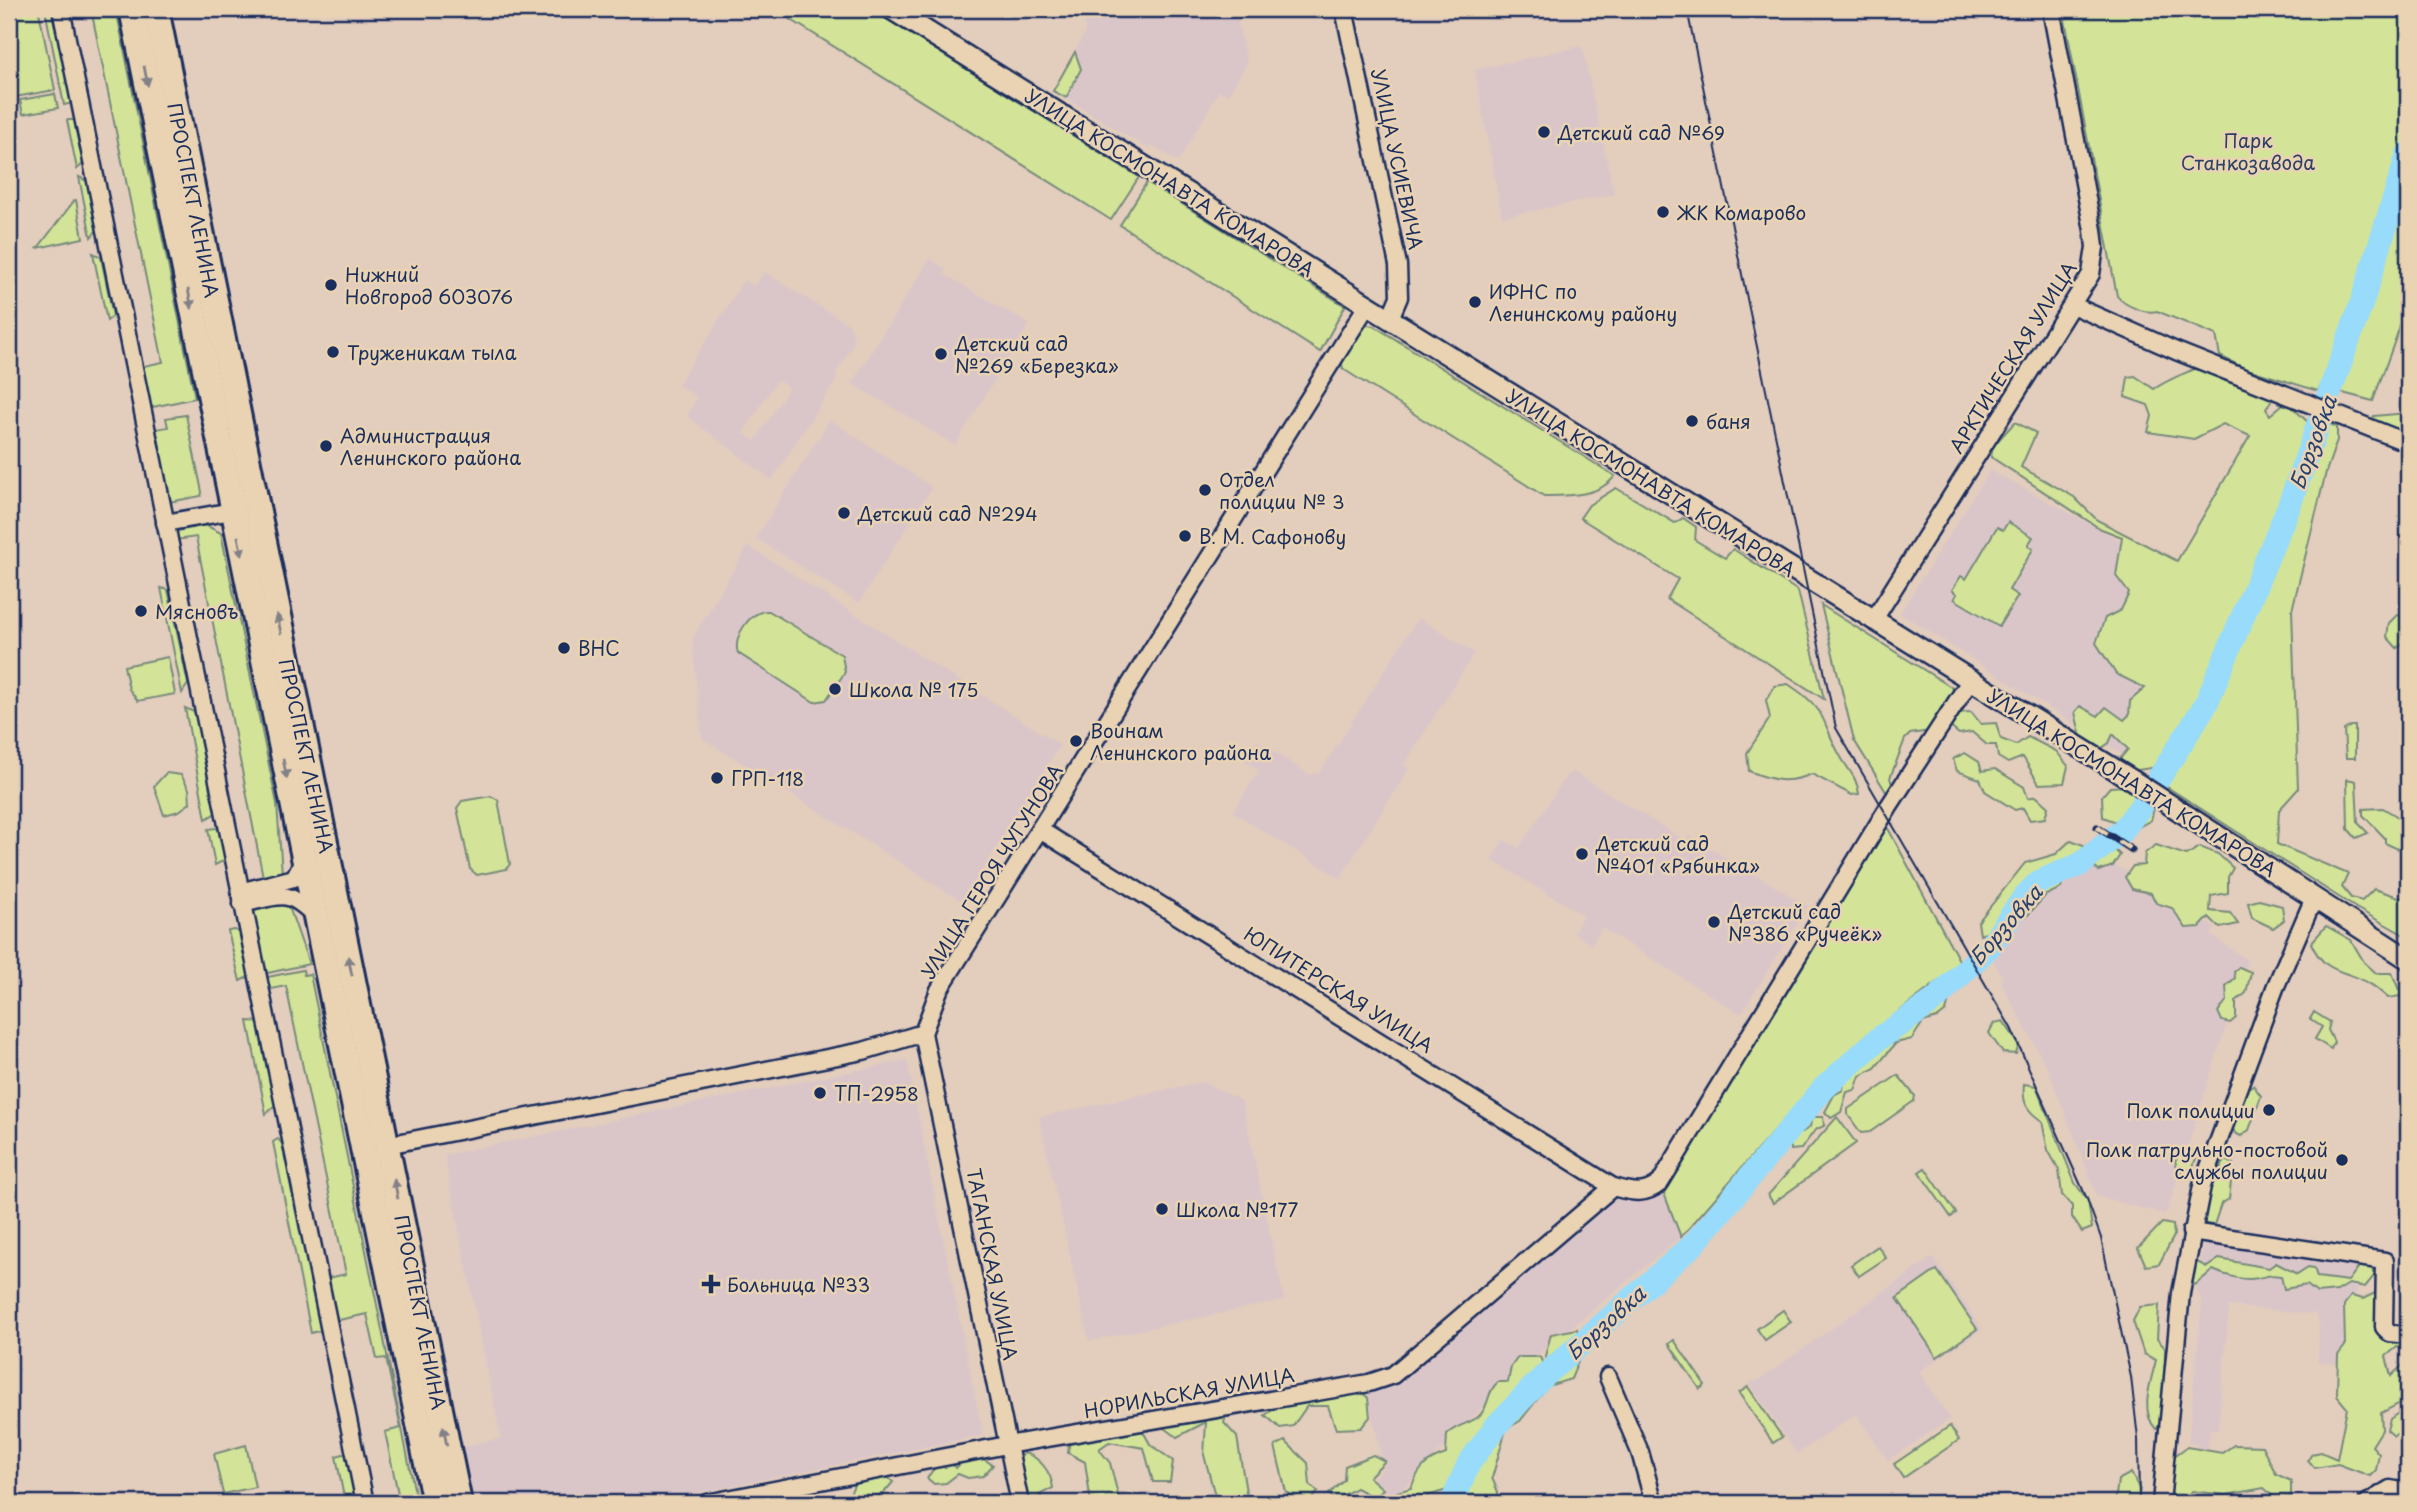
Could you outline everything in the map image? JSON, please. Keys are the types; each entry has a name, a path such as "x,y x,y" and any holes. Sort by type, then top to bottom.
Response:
{"main road":[{"name":"ПРОСПЕКТ ЛЕНИНА","path":"132,9 435,1503"},
{"name":"ПРОСПЕКТ ЛЕНИНА","path":"156,9 459,1503"}],"street":[{"path":"61,9 365,1503"},
{"name":"УЛИЦА КОСМОНАВТА КОМАРОВА","path":"891,9 1368,304 1872,621 2132,780 2408,958"},
{"name":"УЛИЦА УСИЕВИЧА","path":"1344,9 1398,265 1399,297 1390,318"},
{"name":"АРКТИЧЕСКАЯ УЛИЦА","path":"1872,621 2091,274 2095,247 2050,9"},
{"name":"УЛИЦА ГЕРОЯ ЧУГУНОВА","path":"923,1033 939,990 1368,304"},
{"path":"2071,305 2188,356 2308,401 2408,443"},
{"path":"165,523 232,511"},
{"path":"1613,1187 1636,1193 1650,1191 1660,1183 1889,806 1970,681"},
{"name":"ЮПИТЕРСКАЯ УЛИЦА","path":"1040,830 1613,1187"},
{"path":"241,898 294,878 304,860"},
{"path":"241,898 285,895 298,898 316,917"},
{"path":"2161,1503 2181,1293 2202,1186 2275,988 2314,898"},
{"path":"387,1145 863,1051 923,1033"},
{"name":"ТАГАНСКАЯ УЛИЦА","path":"923,1033 949,1147 1020,1503"},
{"name":"НОРИЛЬСКАЯ УЛИЦА","path":"707,1503 1007,1445 1369,1383 1393,1375 1613,1187"},
{"path":"2191,1233 2385,1261 2384,1326 2390,1333 2408,1335"},
{"path":"1608,1377 1640,1452 1654,1503"},
{"path":"2367,1503 2390,1489 2408,1492"}],"shaded area":[{"path":"1085,9 1235,9 1247,63 1228,95 1219,91 1178,162 1152,145 1149,149 1053,91 1085,33"},
{"name":"Детский сад №69","path":"1582,46 1614,194 1502,217 1475,70"},
{"name":"Детский сад №269 «Березка»","path":"930,259 946,269 944,274 1029,324 955,445 852,383"},
{"path":"764,272 851,326 854,343 837,371 836,380 772,480 687,416 697,397 678,385 744,280 754,286","holes":["777,380 789,388 755,441 743,433"]},
{"name":"Детский сад №294","path":"830,420 932,487 859,603 756,538"},
{"path":"1990,470 2204,586 2136,763 1900,613"},
{"name":"Школа № 175","path":"748,546 1060,745 963,902 702,738 692,639"},
{"path":"1418,618 1474,653 1404,765 1409,769 1340,878 1233,812 1259,770 1245,761 1257,741 1310,775 1320,772"},
{"path":"1574,772 1679,837 1686,840 1689,836 1808,906 1741,1014 1602,928 1591,945 1574,933 1583,915 1492,860 1503,840 1519,848 1568,774"},
{"path":"2102,857 2215,928 2211,935 2247,960 2167,1212 2164,1214 2097,1196 2048,1069 2001,982 2003,979 1992,957 2032,899 2049,886 2084,874"},
{"name":"Больница №33","path":"907,1060 983,1435 648,1503 469,1503 459,1448 501,1438 444,1155"},
{"name":"Школа №177","path":"1202,1082 1242,1101 1284,1300 1089,1341 1039,1117"},
{"path":"1663,1191 1681,1237 1519,1370 1393,1499 1394,1503 1343,1503 1343,1498 1357,1496 1384,1467 1366,1389 1391,1385 1401,1379 1617,1195 1640,1201 1654,1198"},
{"path":"2203,1241 2360,1262 2353,1326 2360,1365 2318,1362 2319,1322 2315,1314 2229,1306 2218,1430 2210,1429 2208,1449 2197,1448 2197,1444 2188,1443 2202,1303 2197,1290"},
{"path":"1933,1257 1982,1329 1919,1372 1950,1419 1888,1460 1856,1414 1797,1454 1749,1383 1759,1380"}],"green space":[{"path":"9,9 37,9 39,12 55,90 9,98"},
{"path":"45,9 54,9 73,103 64,105"},
{"path":"91,9 116,9 195,398 148,408 139,367 163,362"},
{"path":"774,9 871,9 1139,177 1111,220"},
{"name":"Парк Станкозавода","path":"2063,9 2408,9 2408,304 2373,401 2320,387 2318,391 2244,368 2220,356 2216,335 2157,311 2136,308 2117,296"},
{"path":"1075,52 1081,69 1066,98 1053,91"},
{"path":"55,94 58,108 23,114 20,100"},
{"path":"67,120 77,120 85,162 77,169"},
{"path":"79,177 89,182 98,229 91,237"},
{"path":"1147,182 1345,306 1320,352 1120,225"},
{"path":"76,200 83,238 38,248 74,201"},
{"path":"93,253 101,257 113,316 107,321"},
{"path":"1367,325 1374,326 1615,476 1592,492 1544,496 1343,369 1341,359"},
{"path":"2201,366 2219,372 2225,381 2251,383 2273,398 2266,409 2270,415 2283,404 2290,405 2313,427 2324,427 2323,421 2337,427 2337,440 2326,472 2292,610 2298,789 2279,810 2277,844 2348,874 2342,887 2351,898 2362,901 2374,889 2408,900 2408,937 2356,908 2167,787 2168,777 2157,767 2131,771 2120,759 2128,749 2113,734 2109,743 2099,750 2082,742 2075,712 2080,706 2098,716 2106,707 2124,720 2129,715 2130,701 2145,688 2116,674 2096,643 2105,618 2121,610 2129,593 2116,576 2122,537 2099,528 1991,457 1993,446 2015,422 2036,433 2021,467 2074,497 2097,520 2177,561 2250,436 2223,424 2194,439 2148,432 2152,416 2148,405 2125,397 2128,377 2135,376 2154,389"},
{"path":"2408,413 2408,439 2372,421 2374,416"},
{"path":"186,415 202,492 201,496 169,502 156,449 160,447 156,429 168,427 166,418"},
{"path":"1616,488 1675,523 1683,518 1696,527 1695,540 1725,558 1733,549 1798,591 1824,699 1667,599 1678,579 1580,518 1589,505"},
{"path":"2008,522 2033,537 2028,545 2033,549 2009,590 2018,596 1999,626 1954,599 1957,594 1952,590 1961,576 1966,579 1997,527 2003,530"},
{"path":"205,525 221,533 277,804 282,874 264,882 196,537 175,540 178,531"},
{"path":"161,588 168,590 188,684 182,693"},
{"path":"1821,605 1954,689 1951,702 1930,731 1910,734 1905,739 1890,778 1893,787 1888,795 1854,740"},
{"path":"769,611 842,655 845,672 826,700 814,702 738,653 738,639 744,625 756,614"},
{"path":"2397,615 2403,617 2408,628 2402,637 2405,641 2397,648 2387,637 2389,623"},
{"path":"168,657 175,694 138,701 129,689 124,666"},
{"path":"1788,684 1818,710 1855,779 1859,794 1852,795 1812,774 1781,780 1749,771 1747,753 1770,718 1766,700 1775,686"},
{"path":"185,708 196,713 217,812 206,819"},
{"path":"1971,712 1981,724 1996,723 2001,739 2016,745 2028,737 2056,751 2068,766 2064,783 2039,784 2023,757 2008,763 1998,757 1996,745 1987,745 1972,732 1959,734 1948,725 1955,713"},
{"path":"2355,726 2355,758 2346,758 2344,730"},
{"path":"1965,753 1979,762 1982,771 1995,769 2024,787 2028,798 2036,796 2048,807 2045,818 2030,820 2023,808 2015,810 1985,791 1980,779 1957,771 1953,759"},
{"path":"166,773 181,775 189,789 190,803 179,811 164,815 154,786"},
{"path":"2347,779 2356,781 2358,823 2368,833 2356,838 2348,829"},
{"path":"2127,786 2155,804 2151,820 2135,829 2103,817 2102,796 2110,787"},
{"path":"491,796 498,800 510,864 506,869 477,875 470,869 457,808 462,801"},
{"path":"2383,808 2408,823 2408,832 2398,849 2385,843 2385,838 2363,815 2363,809"},
{"path":"1884,821 1961,964 1871,1033 1810,1090 1681,1237 1660,1183"},
{"path":"216,828 221,831 227,859 215,865 208,829"},
{"path":"2071,840 2088,847 2105,841 2120,855 2113,866 2099,871 2080,856 2070,863 2035,875 2027,881 1997,924 1980,935 1978,922 2025,863 2056,854"},
{"path":"2156,845 2186,855 2200,847 2218,854 2233,868 2228,877 2228,893 2211,896 2210,911 2230,913 2238,924 2220,928 2209,917 2200,927 2186,928 2172,908 2156,903 2151,893 2132,889 2125,877 2133,866 2144,865 2145,853"},
{"path":"2049,876 2064,878 2061,888 2046,895 2027,916 2024,906 2031,900 2033,887"},
{"path":"2259,900 2282,906 2284,920 2273,928 2252,918 2248,903"},
{"path":"288,904 309,964 263,974 251,915 252,907"},
{"path":"2326,926 2351,940 2364,962 2376,973 2392,973 2399,990 2408,990 2408,1008 2400,996 2388,998 2372,985 2336,970 2323,961 2311,943"},
{"path":"235,930 242,934 250,976 240,981 228,931"},
{"path":"2239,967 2251,972 2246,993 2236,1001 2236,1018 2230,1023 2222,1021 2218,1012 2227,1000 2226,986 2235,978 2234,972"},
{"path":"303,970 304,975 310,974 417,1503 400,1503 385,1432 401,1428 386,1358 377,1359 367,1314 334,1321 324,1279 346,1274 286,986 266,990 263,978"},
{"path":"1940,1004 1948,1004 1946,1011 1937,1018 1923,1022 1912,1039 1896,1043 1875,1068 1860,1076 1855,1090 1847,1092 1841,1112 1831,1118 1825,1112 1834,1095 1843,1090 1845,1077 1858,1072 1872,1053 1894,1043 1894,1036 1909,1023 1921,1020"},
{"path":"2314,1012 2330,1022 2328,1030 2334,1042 2331,1049 2315,1039 2322,1027 2310,1019"},
{"path":"248,1021 259,1022 276,1105 266,1114"},
{"path":"2003,1021 2019,1044 2016,1054 2003,1053 1989,1033 1994,1023"},
{"path":"1898,1075 1915,1096 1914,1101 1870,1132 1861,1133 1848,1115 1848,1109"},
{"path":"2024,1084 2036,1086 2075,1183 2088,1201 2092,1228 2082,1232 2072,1217 2072,1206 2062,1195 2059,1170 2048,1150 2042,1121 2029,1110 2025,1101"},
{"path":"2253,1085 2261,1096 2249,1130 2241,1136 2235,1133 2230,1123 2242,1091"},
{"path":"1812,1117 1823,1117 1824,1126 1815,1130 1801,1149 1791,1150 1791,1140 1810,1127"},
{"path":"1837,1117 1856,1143 1773,1203 1768,1195"},
{"path":"278,1139 286,1149 322,1330 311,1333 273,1142"},
{"path":"2181,1150 2192,1150 2196,1158 2192,1169 2179,1172 2175,1161"},
{"path":"2226,1160 2233,1164 2229,1199 2221,1204 2214,1225 2206,1224 2200,1214 2200,1202"},
{"path":"1925,1168 1956,1213 1951,1217 1919,1172"},
{"path":"2162,1223 2173,1225 2174,1236 2159,1264 2146,1266 2138,1248"},
{"path":"1878,1246 1886,1258 1859,1276 1851,1265"},
{"path":"2219,1259 2269,1268 2276,1263 2297,1274 2308,1267 2314,1268 2317,1277 2348,1281 2362,1263 2373,1263 2374,1276 2365,1287 2349,1284 2337,1291 2317,1293 2307,1285 2284,1289 2281,1276 2277,1275 2253,1279 2229,1276 2213,1270 2195,1285 2188,1280 2195,1261 2207,1267"},
{"path":"1937,1270 1977,1329 1937,1357 1897,1298"},
{"path":"2377,1292 2386,1335 2396,1325 2408,1333 2408,1350 2397,1347 2386,1356 2391,1376 2404,1364 2408,1364 2408,1399 2381,1413 2382,1430 2372,1446 2379,1454 2376,1470 2370,1476 2338,1464 2315,1468 2308,1460 2312,1454 2321,1452 2337,1459 2347,1408 2337,1396 2338,1355 2345,1346 2344,1305 2351,1296 2363,1299"},
{"path":"2159,1305 2157,1339 2165,1348 2164,1422 2156,1429 2148,1414 2147,1405 2156,1360 2144,1354 2133,1321 2140,1307"},
{"path":"1783,1310 1791,1322 1765,1340 1757,1329"},
{"path":"1577,1329 1584,1347 1571,1379 1548,1386 1520,1421 1506,1429 1492,1478 1498,1492 1497,1503 1457,1503 1476,1460 1485,1452 1499,1427 1549,1376 1545,1356 1551,1334"},
{"path":"1674,1340 1705,1385 1700,1389 1669,1344"},
{"path":"1518,1357 1540,1357 1546,1371 1482,1427 1479,1448 1456,1472 1447,1490 1427,1496 1424,1503 1392,1503 1397,1492 1411,1488 1424,1466 1446,1454 1447,1434 1482,1413 1494,1386 1498,1382 1508,1382 1511,1367"},
{"path":"1748,1387 1782,1437 1773,1443 1739,1393"},
{"path":"1359,1388 1368,1398 1370,1417 1361,1428 1336,1429 1328,1406 1307,1406 1293,1426 1280,1428 1265,1415 1290,1399"},
{"path":"2408,1406 2408,1425 2394,1436 2387,1430 2390,1419"},
{"path":"1227,1411 1224,1423 1237,1437 1247,1498 1242,1503 1217,1503 1204,1455 1206,1422 1177,1437 1165,1428 1170,1414"},
{"path":"1140,1426 1150,1444 1173,1461 1170,1482 1153,1482 1144,1448 1109,1442 1099,1449 1110,1463 1120,1503 1091,1503 1085,1462 1068,1453 1070,1439"},
{"path":"1950,1426 1959,1440 1903,1478 1894,1464"},
{"path":"1285,1441 1308,1463 1310,1485 1318,1492 1308,1503 1286,1492 1275,1446"},
{"path":"246,1445 255,1487 223,1494 214,1454"},
{"path":"2234,1445 2262,1446 2276,1474 2291,1481 2291,1496 2277,1500 2264,1488 2226,1495 2192,1491 2184,1498 2184,1503 2157,1503 2172,1487 2166,1475 2170,1459 2187,1447 2222,1453"},
{"path":"347,1453 358,1503 345,1503 336,1456"},
{"path":"1024,1453 1040,1462 1050,1476 1053,1488 1039,1495 1047,1503 1026,1503 1017,1463"},
{"path":"977,1455 993,1465 983,1476 968,1478 958,1474 946,1483 934,1484 927,1478 937,1465 950,1462 956,1468 965,1459"},
{"path":"1373,1455 1385,1461 1369,1477 1383,1489 1375,1498 1356,1488 1335,1500 1329,1494 1344,1480 1345,1466"},
{"path":"882,1472 893,1482 883,1494 856,1501 850,1494 857,1478"},
{"path":"2131,1473 2140,1490 2137,1503 2115,1503 2118,1480"}],"waterway":[{"name":"Борзовка","path":"1452,1503 1469,1463 1497,1425 1541,1379 1693,1245 1824,1088 1877,1040 1935,1000 1990,946 2025,896 2039,882 2081,864 2122,831 2142,805 2206,704 2289,506 2362,302 2408,154"}],"tram line":[{"path":"1687,9 1836,728 2011,1028 2087,1199 2101,1238 2131,1377 2138,1439 2139,1503"}],"railway":[{"path":"2097,827 2132,850"}],"place":[{"name":"Детский сад №69","path":"1544,132"},
{"name":"ЖК Комарово","path":"1663,212"},
{"name":"Нижний Новгород 603076","path":"331,285"},
{"name":"ИФНС по Ленинскому району","path":"1475,302"},
{"name":"Труженикам тыла","path":"333,352"},
{"name":"Детский сад №269 «Березка»","path":"941,354"},
{"name":"баня","path":"1692,421"},
{"name":"Администрация Ленинского района","path":"326,446"},
{"name":"Отдел полиции № 3","path":"1205,490"},
{"name":"Детский сад №294","path":"844,513"},
{"name":"В. М. Сафонову","path":"1185,536"},
{"name":"Мясновъ","path":"141,611"},
{"name":"ВНС","path":"564,648"},
{"name":"Школа № 175","path":"835,689"},
{"name":"Воинам Ленинского района","path":"1076,741"},
{"name":"ГРП-118","path":"717,778"},
{"name":"Детский сад №401 «Рябинка»","path":"1582,854"},
{"name":"Детский сад №386 «Ручеёк»","path":"1714,922"},
{"name":"ТП-2958","path":"820,1093"},
{"name":"Полк полиции","path":"2269,1110"},
{"name":"Полк патрульно-постовой службы полиции","path":"2342,1160"},
{"name":"Школа №177","path":"1162,1209"},
{"name":"Больница №33","path":"711,1284"}]}
